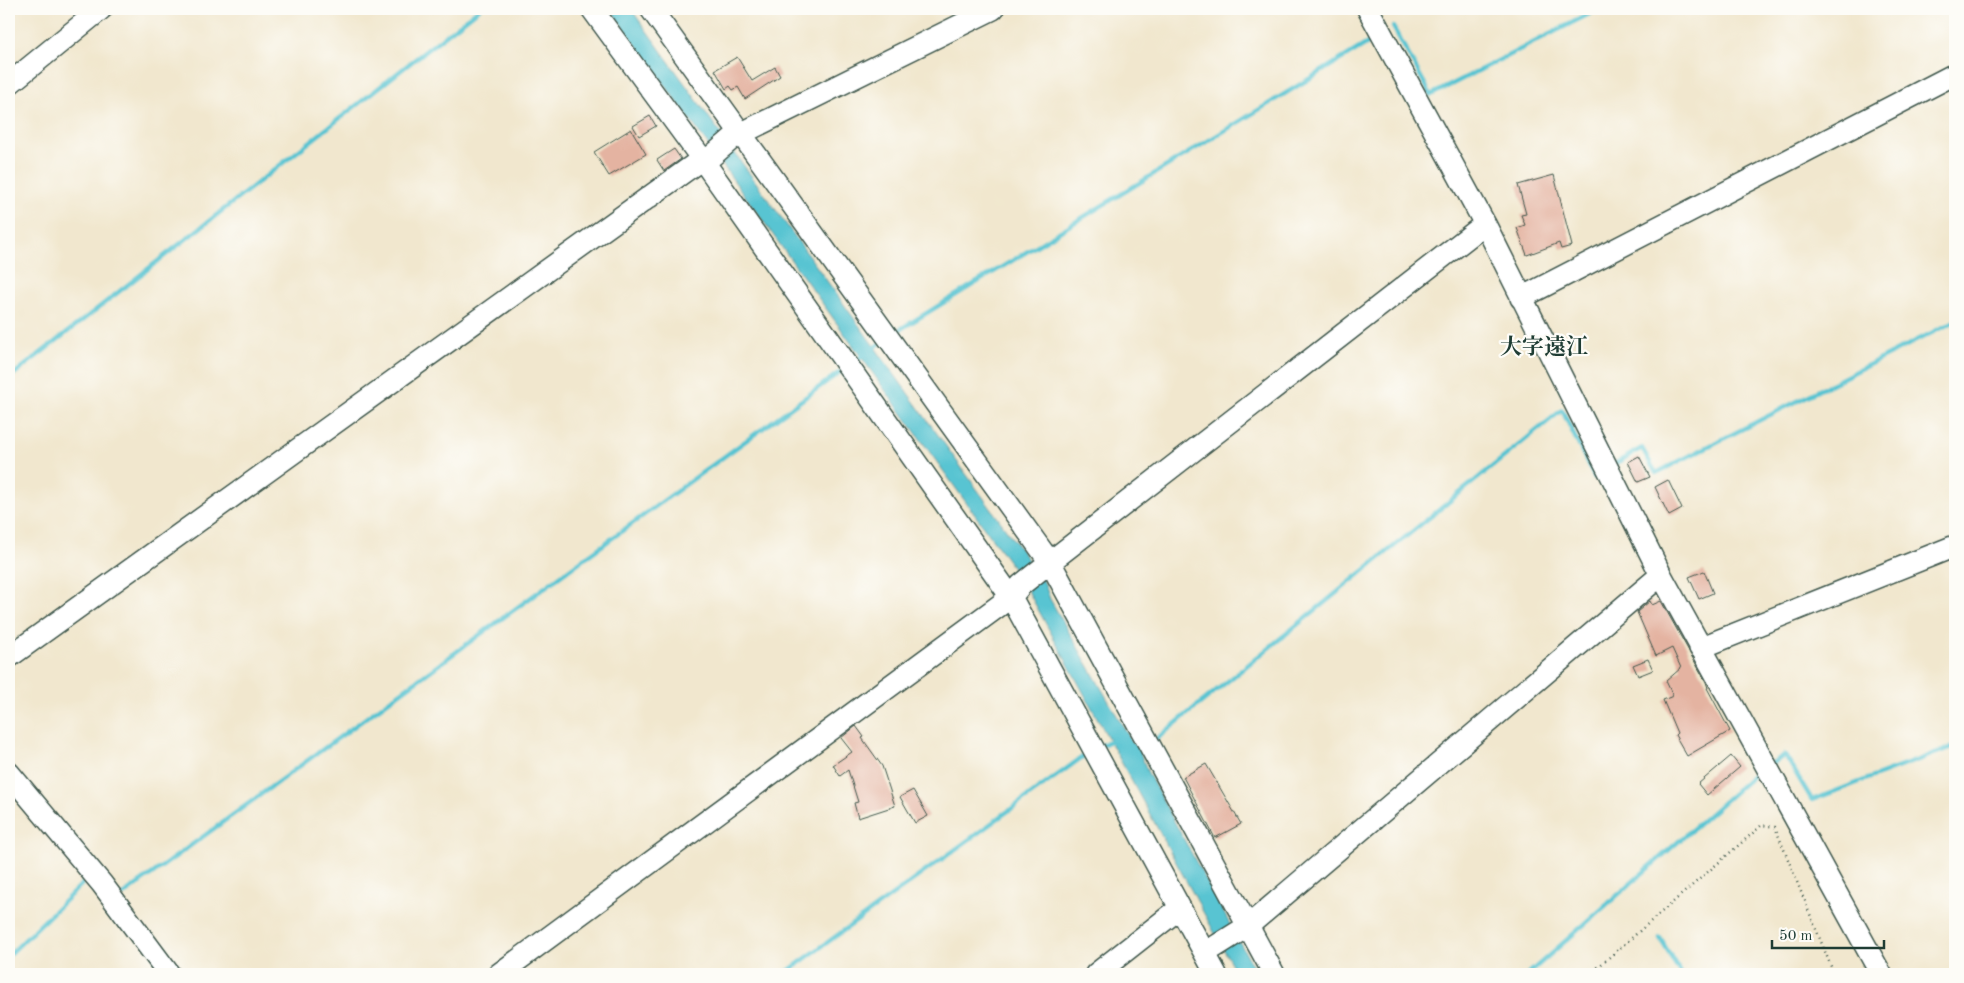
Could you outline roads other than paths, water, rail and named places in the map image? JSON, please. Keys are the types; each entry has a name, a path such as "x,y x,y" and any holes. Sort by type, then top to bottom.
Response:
{"street":[{"path":"9,84 101,9"},
{"path":"592,9 707,158 1016,591 1180,908 1209,950 1216,974"},
{"path":"651,9 738,135 1047,565 1244,929 1274,974"},
{"path":"9,657 738,135 993,9"},
{"path":"1368,9 1485,224 1700,648 1767,765 1881,974"},
{"path":"1522,298 1955,74"},
{"path":"499,974 1016,591 1485,224"},
{"path":"1700,648 1955,546"},
{"path":"1209,950 1244,929 1661,574"},
{"path":"9,773 102,884 169,974"},
{"path":"1096,974 1180,908"}],"water":[{"path":"610,9 631,9 1044,582 1050,599 1131,740 1141,749 1140,752 1148,773 1257,974 1237,974 1022,580"}],"waterway":[{"path":"9,378 479,9"},
{"path":"1393,27 1431,95 1599,9"},
{"path":"894,333 1371,41"},
{"path":"1616,463 1642,448 1656,473 1955,321"},
{"path":"856,361 883,341"},
{"path":"123,895 840,372"},
{"path":"1154,741 1562,410 1594,477"},
{"path":"1099,747 1113,739"},
{"path":"1771,764 1785,755 1812,800 1955,746"},
{"path":"784,974 1088,753"},
{"path":"1528,974 1754,775 1763,770"},
{"path":"9,955 82,884"},
{"path":"1660,938 1681,974"}],"district":[{"name":"大字遠江","path":"1544,348"}]}
